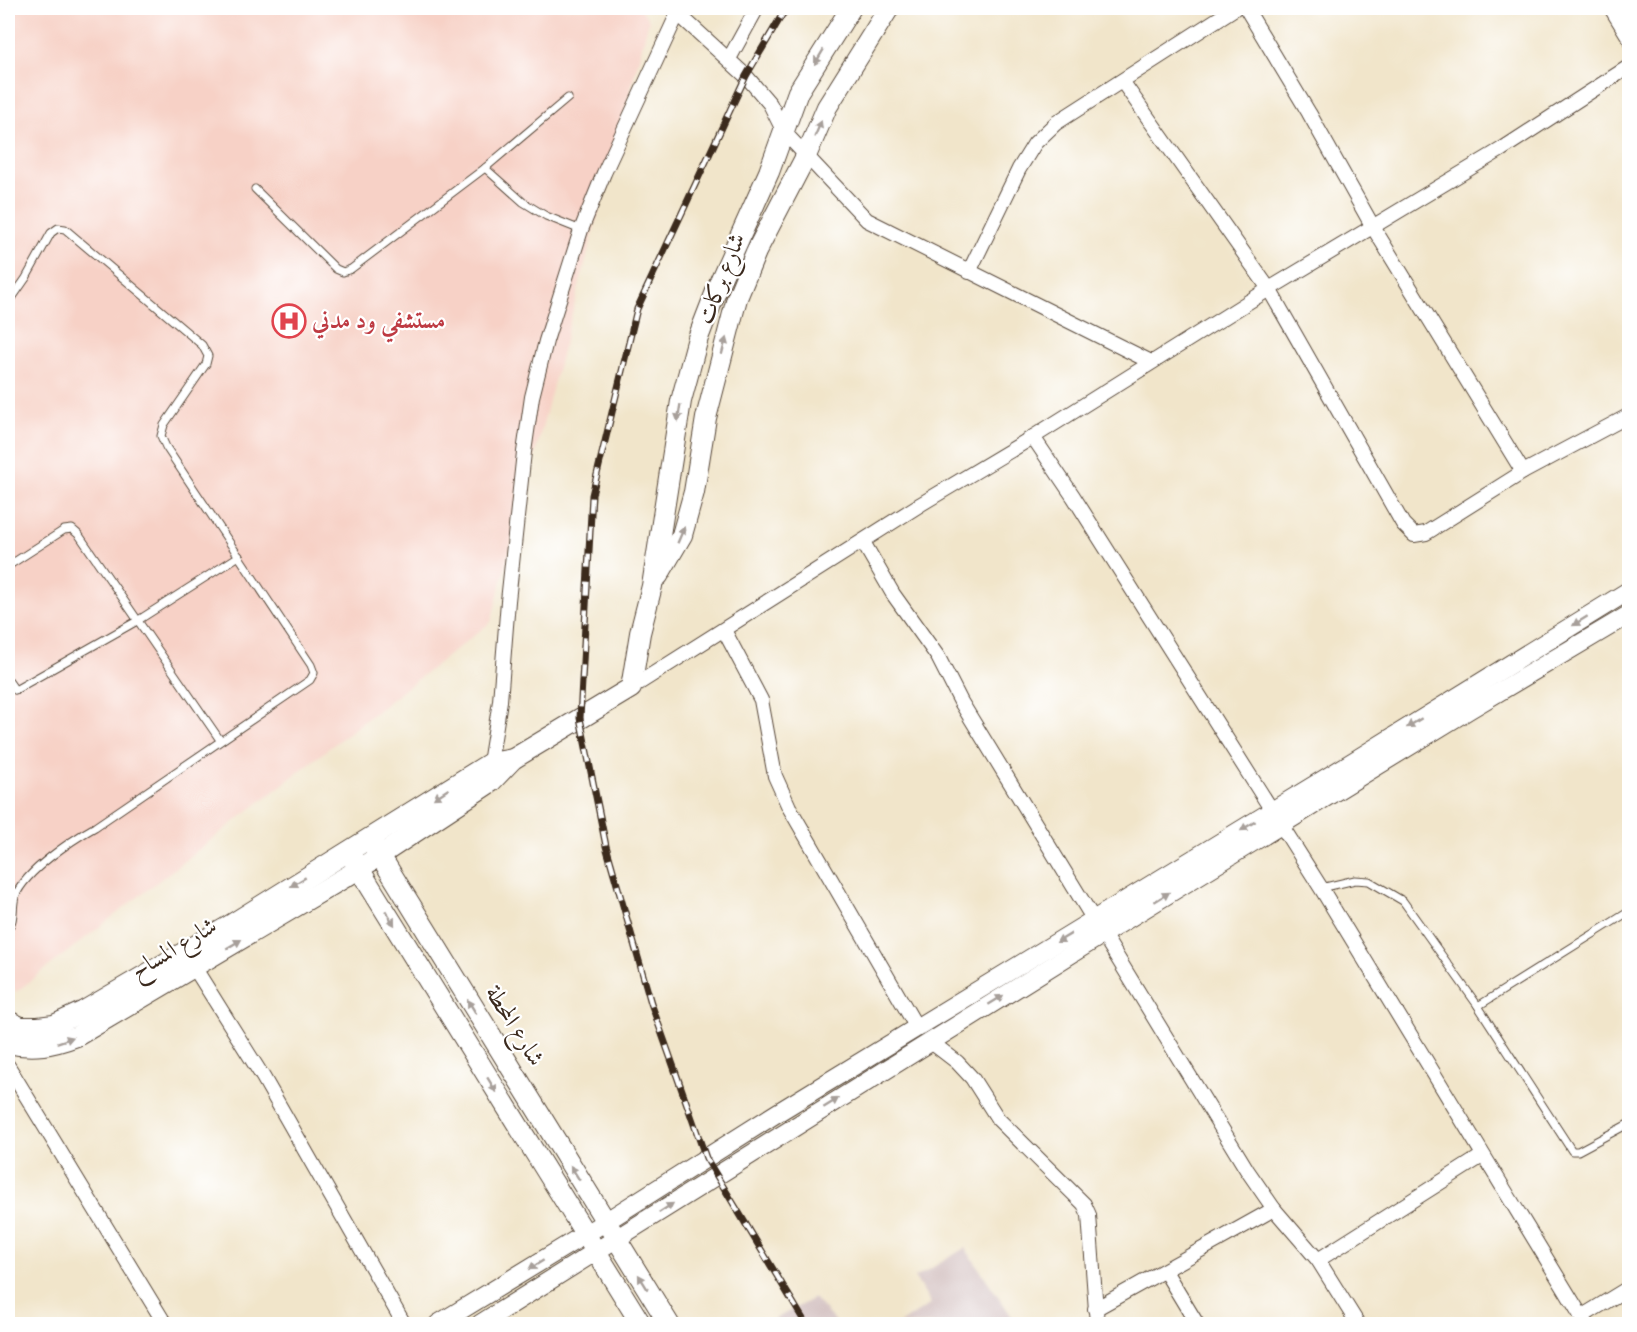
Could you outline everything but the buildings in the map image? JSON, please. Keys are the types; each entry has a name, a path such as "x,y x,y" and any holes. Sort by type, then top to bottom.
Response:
{"main road":[{"name":"شارع بركات","path":"631,688 640,633 652,586 681,402 698,338 720,281 768,172 798,92 851,8"},
{"name":"شارع بركات","path":"652,586 682,536 694,492 706,418 737,298 756,252 806,156 827,107 889,8"},
{"path":"354,860 491,772 631,688"},
{"name":"شارع المحطة","path":"375,847 669,1324"},
{"name":"شارع المحطة","path":"354,860 641,1324"},
{"name":"شارع المساح","path":"8,1043 41,1047 77,1036 194,968 354,860"},
{"name":"شارع المساح","path":"8,1022 21,1027 38,1028 69,1019 354,860"}],"street":[{"path":"729,59 757,8"},
{"path":"969,272 1019,168 1035,144 1056,123 1235,8"},
{"path":"1246,8 1309,113 1373,227 1523,472"},
{"path":"1611,8 1629,39"},
{"path":"491,772 524,452 532,398 546,341 581,230 674,11 746,76 770,104 784,132 867,220 1151,362"},
{"path":"631,688 1151,362 1502,149 1629,66"},
{"path":"1122,81 1269,289 1403,524 1414,535 1426,533 1523,472 1629,415"},
{"path":"1033,437 1073,496 1321,888 1584,1321 1629,1287"},
{"path":"863,542 893,594 938,657 961,702 1226,1137 1274,1209 1318,1260 1358,1324"},
{"path":"438,1324 777,1113 918,1028 1099,927 1276,818 1629,590"},
{"path":"1276,818 1629,614"},
{"path":"724,630 761,700 775,776 789,807 918,1028"},
{"path":"480,1324 931,1042 1099,927"},
{"path":"194,968 263,1077 404,1324"},
{"path":"931,1042 972,1078 998,1119 1084,1204 1089,1215 1097,1324"},
{"path":"9,1074 165,1324"},
{"path":"1318,1260 1482,1156"},
{"path":"1095,1309 1274,1209"},
{"path":"1165,1271 1197,1324"}],"lane":[{"path":"255,189 336,269 343,272 351,269 485,168 568,98"},
{"path":"485,168 523,202 546,216 581,230"},
{"path":"8,304 26,278 51,233 58,228 64,229 202,345 208,356 206,364 164,425 161,436 166,447 311,665 314,673 310,680 95,827 72,840 27,878 15,897 11,925 8,928"},
{"path":"8,566 64,530 72,529 79,535 220,740"},
{"path":"8,680 15,690 137,621 239,556"},
{"path":"1321,888 1355,880 1369,881 1403,901 1478,1006 1572,1151 1578,1151 1629,1123"},
{"path":"1478,1006 1629,911"}],"shaded area":[{"name":"مستشفي ود مدني","path":"8,8 640,8 649,20 491,622 16,992 8,980"},
{"path":"965,1248 1017,1324 899,1324 931,1304 915,1278"},
{"path":"814,1298 837,1324 779,1324 775,1319"}],"railway":[{"path":"789,8 782,15 746,76 637,309 592,495 580,718 606,846 651,1003 706,1158 806,1324"}],"place":[{"name":"مستشفي ود مدني","path":"289,321"}]}
